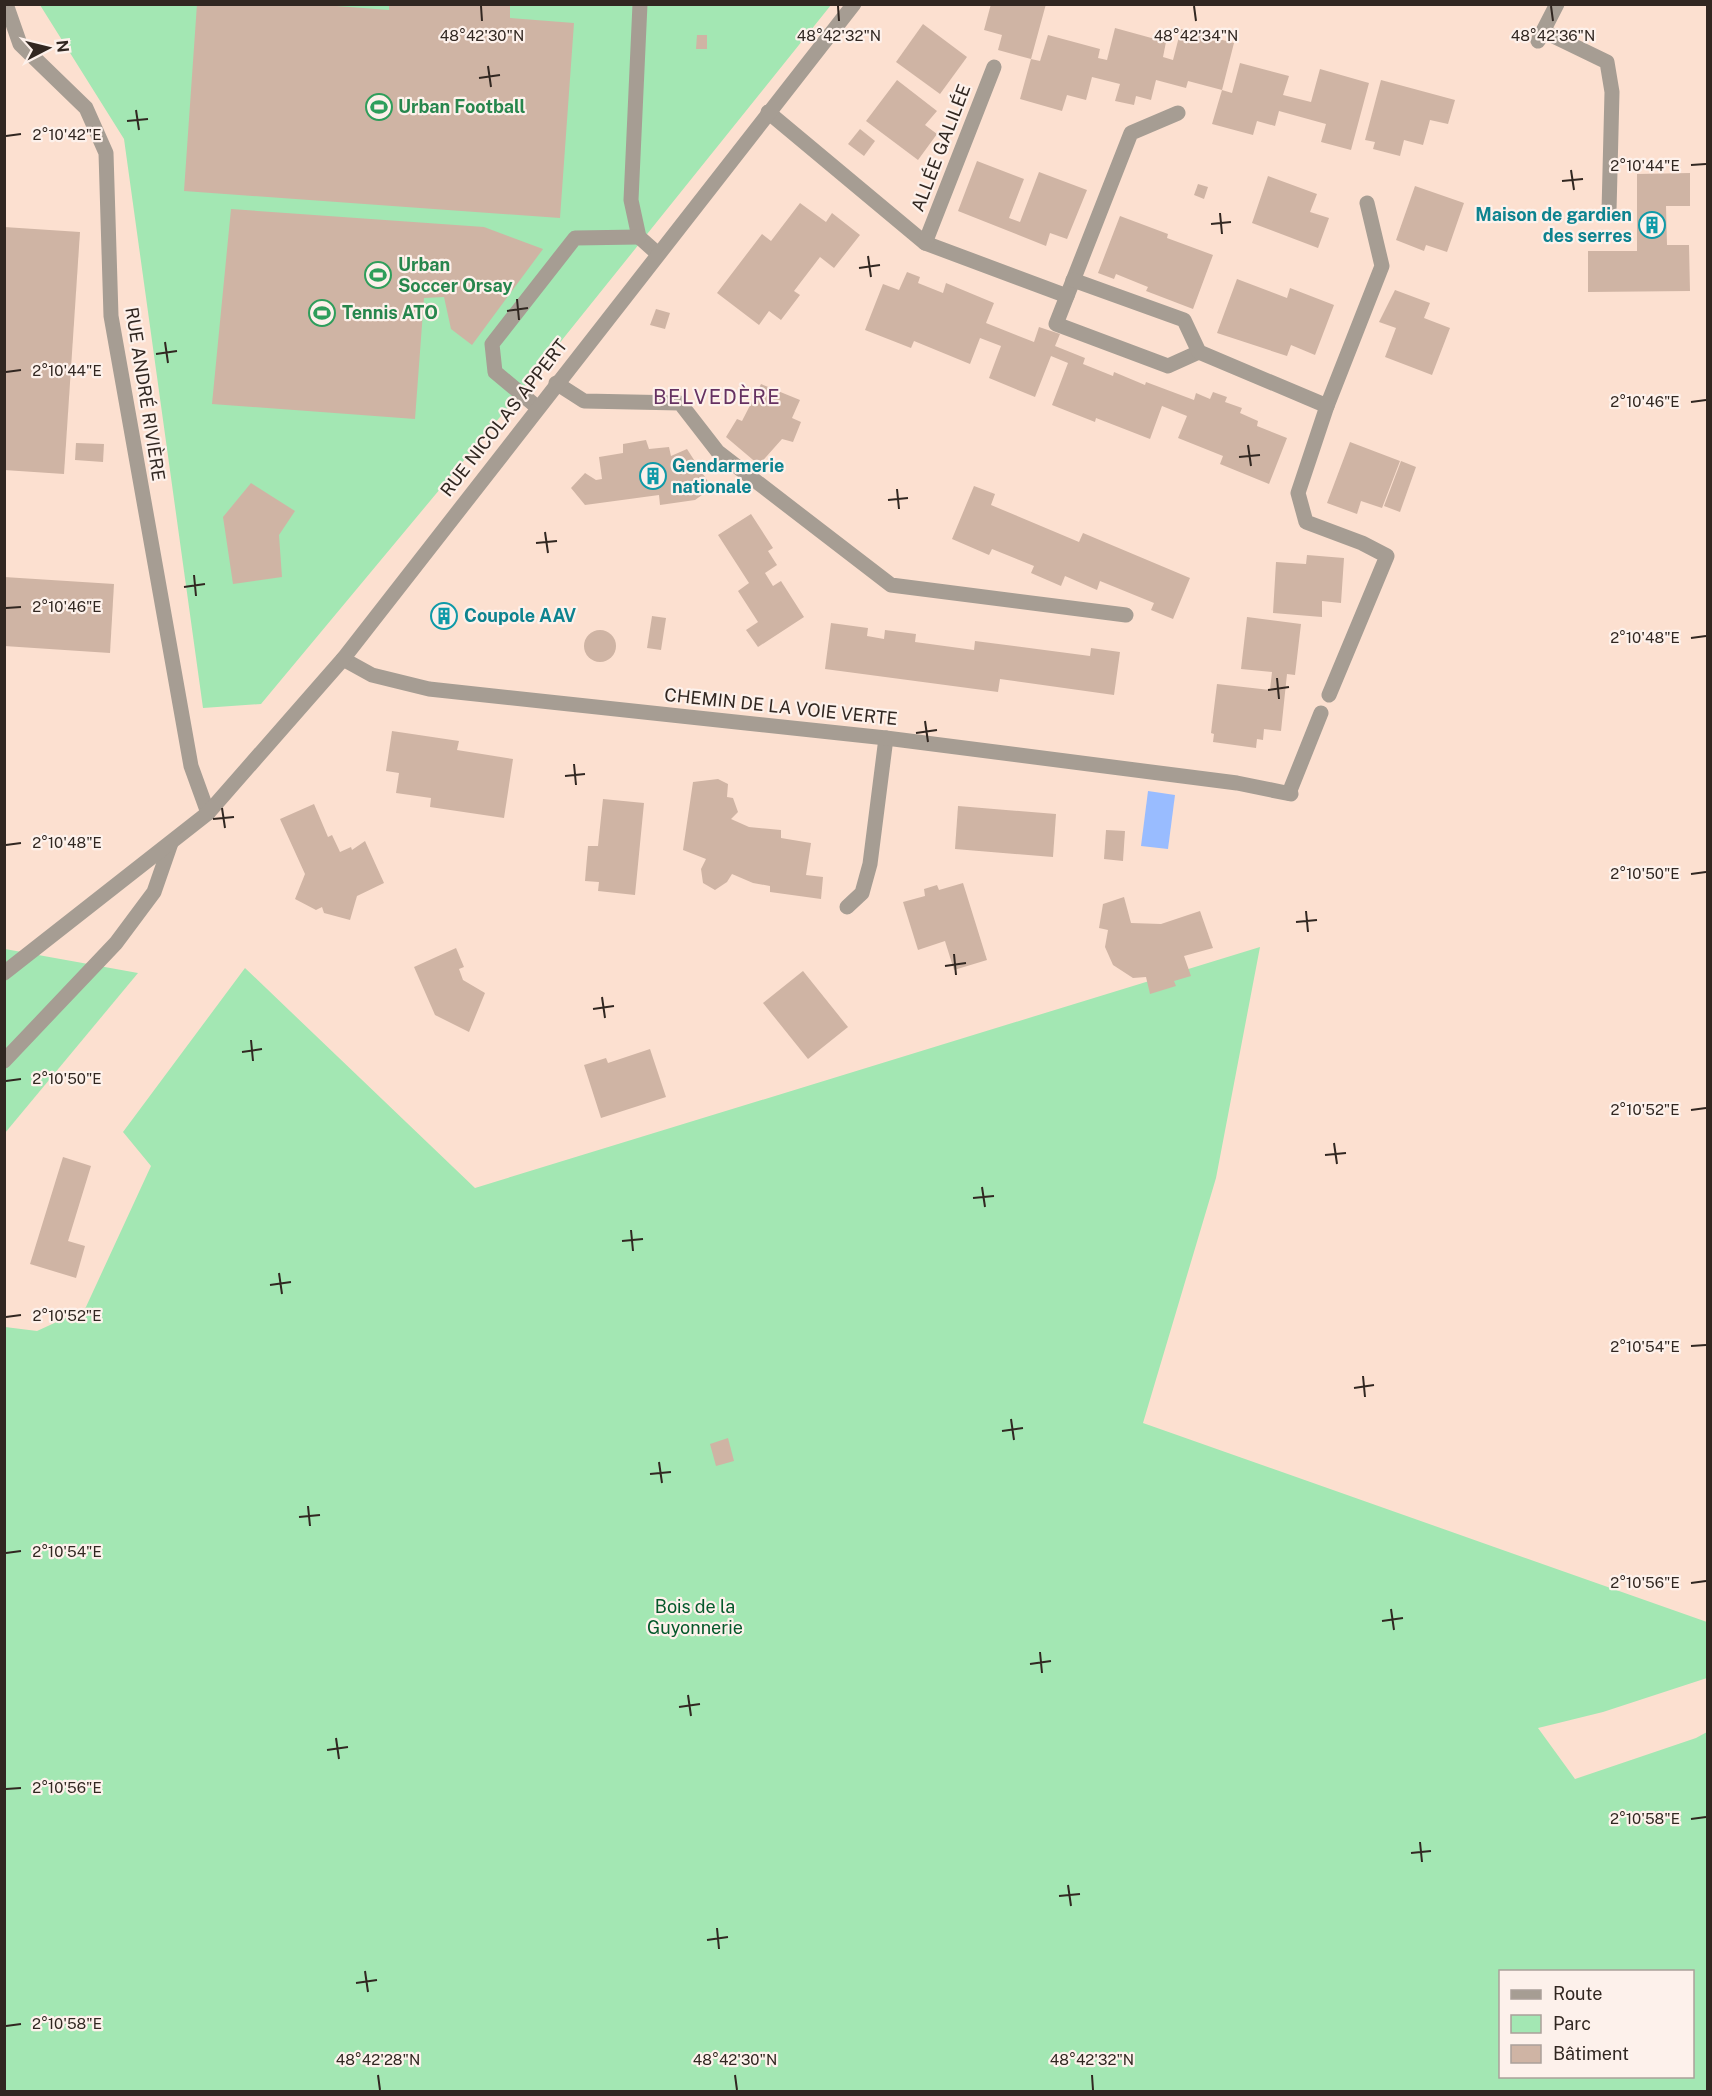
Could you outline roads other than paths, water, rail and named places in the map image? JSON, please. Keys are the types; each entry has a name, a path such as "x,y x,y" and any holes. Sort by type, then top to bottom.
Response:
{"street":[{"path":"640,4 631,200 639,237 657,253"},
{"name":"RUE NICOLAS APPERT","path":"4,973 208,813 343,659 657,253 854,4"},
{"path":"1557,4 1541,36 1607,62 1612,92 1609,211"},
{"name":"RUE ANDRÉ RIVIÈRE","path":"6,7 20,44 86,108 106,153 111,316 191,766 208,813"},
{"name":"ALLÉE GALILÉE","path":"925,243 994,67"},
{"path":"768,112 925,243 1067,296"},
{"path":"1178,113 1131,133 1056,324 1168,366 1199,352"},
{"path":"1329,695 1387,556 1362,543 1306,522 1298,494 1327,406 1382,266 1367,203"},
{"path":"537,407 495,372 492,344 575,238 639,237"},
{"path":"1073,280 1184,320 1199,352 1327,406"},
{"path":"556,384 584,401 680,403 718,452 891,585 1126,615"},
{"name":"CHEMIN DE LA VOIE VERTE","path":"343,659 372,675 429,688 886,738 1237,783 1290,793 1321,713"},
{"path":"847,907 862,893 870,864 886,738"},
{"path":"4,1061 116,943 154,892 171,843"}],"water":[{"path":"1148,791 1175,795 1168,849 1141,846"}],"place":[{"name":"Urban Football","path":"379,107"},
{"name":"Maison de gardien des serres","path":"1652,225"},
{"name":"Urban Soccer Orsay","path":"378,275"},
{"name":"Tennis ATO","path":"322,313"},
{"name":"Gendarmerie nationale","path":"653,476"},
{"name":"Coupole AAV","path":"444,616"}],"district":[{"name":"BELVEDÈRE","path":"717,397"}],"park label":[{"name":"Bois de la Guyonnerie","path":"695,1617"}]}
